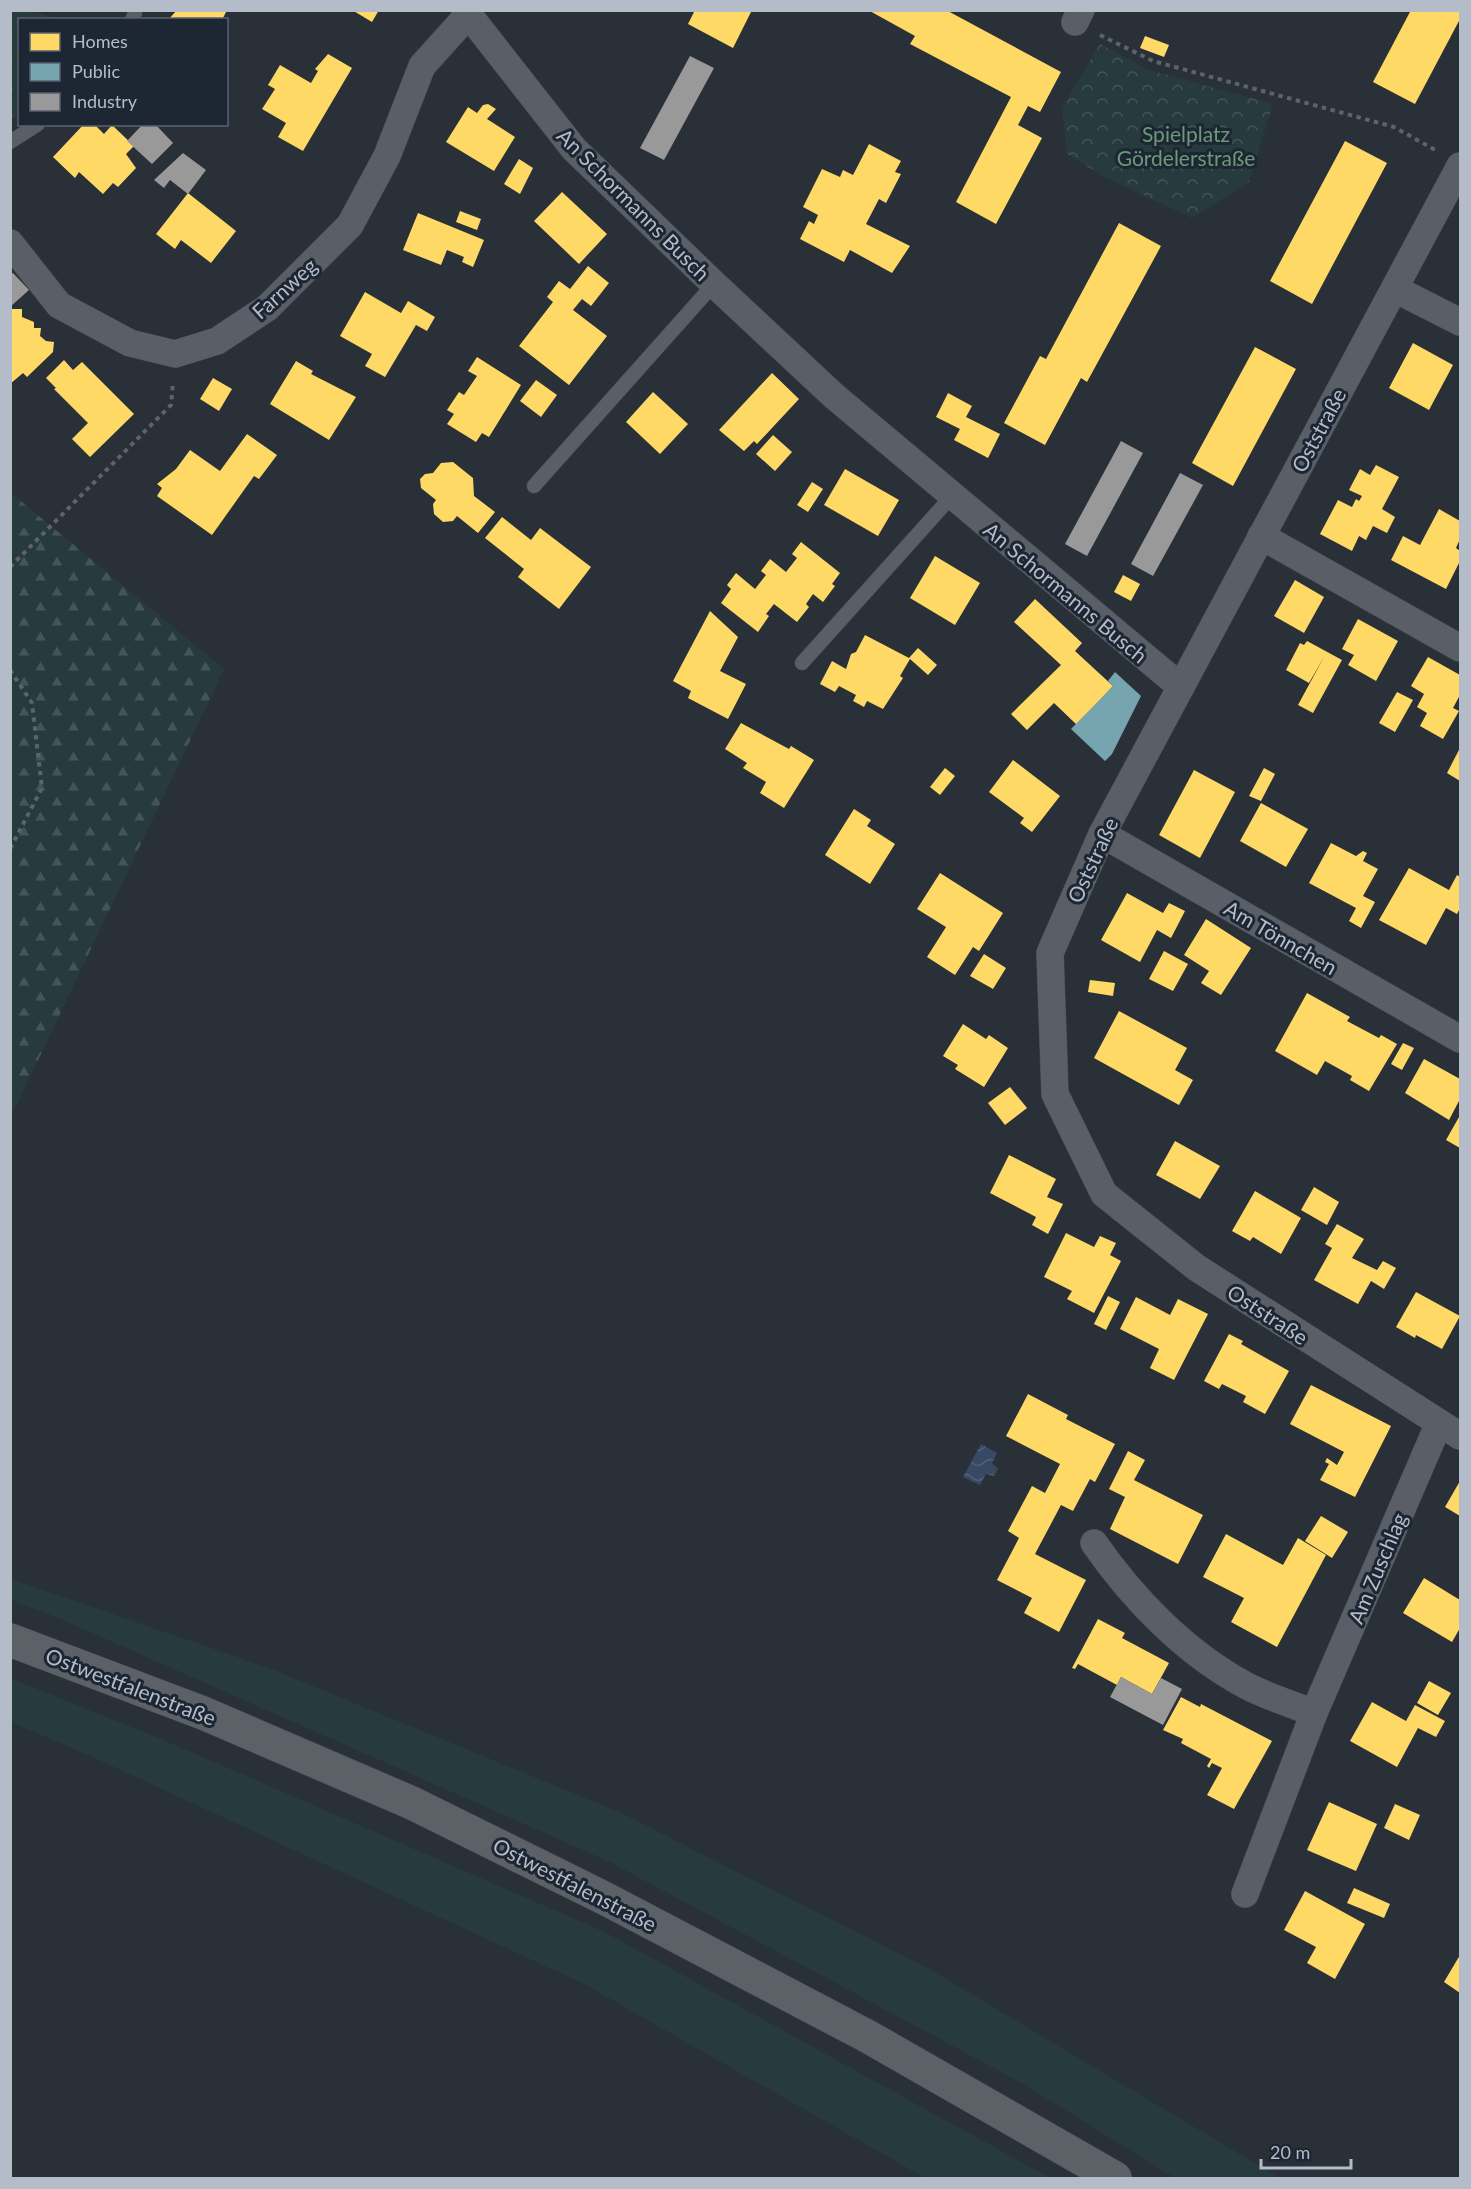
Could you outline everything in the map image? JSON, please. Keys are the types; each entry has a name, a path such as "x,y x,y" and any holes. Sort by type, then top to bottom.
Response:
{"main road":[{"name":"Ostwestfalenstraße","path":"10,1640 203,1713 412,1803 604,1898 867,2036 1115,2178"}],"street":[{"name":"An Schormanns Busch","path":"467,13 574,149 714,284 834,396 1181,687"},
{"name":"Farnweg","path":"175,354 217,341 267,308 350,225 387,156 423,66 467,13"},
{"name":"Oststraße","path":"1450,1430 1197,1268 1104,1194 1055,1094 1050,953 1102,834 1395,289 1451,160"},
{"path":"10,243 59,305 130,343 175,354"},
{"path":"1395,289 1461,322"},
{"path":"1261,536 1461,648"},
{"name":"Am Tönnchen","path":"1102,834 1461,1039"},
{"name":"Am Zuschlag","path":"1245,1894 1314,1713 1450,1430"},
{"path":"1094,1543 1120,1581 1185,1644 1247,1686 1314,1713"}],"lane":[{"path":"10,142 35,126"},
{"name":"An Schormanns Busch","path":"534,486 714,284"},
{"path":"802,663 952,496"}],"path":[{"path":"1078,16 1153,62 1394,127 1451,160"},
{"path":"10,567 171,405 175,354"},
{"path":"10,670 32,703 42,788 10,849"}],"green space":[{"path":"11,10 32,11 55,18 18,18 18,116 11,120"},
{"name":"Spielplatz Gördelerstraße","path":"1100,44 1149,70 1273,104 1249,182 1192,218 1104,177 1067,154 1062,108"},
{"path":"11,493 224,669 11,1117"},
{"path":"11,1579 269,1668 617,1811 926,1967 1280,2178 1175,2178 1018,2081 610,1862 56,1617 11,1600"},
{"path":"10,1678 159,1738 605,1932 1050,2178 925,2178 584,1984 90,1756 11,1722"}],"water":[{"path":"981,1444 997,1453 992,1463 998,1469 994,1476 986,1474 980,1485 963,1477"}],"building: Homes":[{"path":"177,10 227,10 223,18 170,18"},
{"path":"352,10 379,10 372,22"},
{"path":"695,10 752,10 733,48 688,24"},
{"path":"868,10 946,10 1061,72 1040,112 1028,106 1018,125 1042,138 996,224 956,202 1011,97 910,44 915,36"},
{"path":"1411,10 1460,10 1460,19 1415,104 1373,82"},
{"path":"1145,36 1169,45 1164,57 1140,48"},
{"path":"328,54 352,68 303,151 278,137 286,123 262,109 275,89 268,85 280,65 311,83 318,71 315,69"},
{"path":"488,104 496,109 487,119 515,137 494,171 446,142 468,107 477,113 483,105"},
{"path":"82,126 96,126 104,134 113,126 134,146 126,154 136,168 118,187 113,183 103,194 79,172 75,178 53,157"},
{"path":"1345,141 1387,163 1312,304 1270,281"},
{"path":"869,144 901,161 895,172 901,174 886,203 879,199 866,224 910,246 892,273 850,250 844,262 800,239 809,221 814,224 818,215 803,207 822,169 840,177 843,170 853,175"},
{"path":"519,159 533,168 520,194 504,184"},
{"path":"562,192 607,234 579,264 534,221"},
{"path":"188,193 236,231 211,263 181,240 175,249 156,234"},
{"path":"460,211 481,219 477,230 456,222"},
{"path":"418,213 484,240 473,267 462,262 464,257 447,250 441,265 403,250"},
{"path":"1119,223 1161,246 1087,382 1081,378 1045,445 1004,423 1040,356 1046,359"},
{"path":"588,266 609,283 591,306 582,299 573,310 607,336 569,385 519,346 553,302 547,297 559,281 570,289"},
{"path":"365,292 401,313 408,301 435,317 427,331 416,325 385,377 365,366 372,354 340,336"},
{"path":"10,309 22,309 22,317 34,322 34,328 41,328 40,336 46,341 54,342 53,352 27,377 23,373 10,384"},
{"path":"1413,343 1453,365 1429,410 1389,388"},
{"path":"1255,347 1296,369 1233,486 1192,463"},
{"path":"477,357 521,385 489,437 482,433 476,442 447,424 454,414 447,410 459,392 464,395 477,376 468,371"},
{"path":"64,360 73,370 82,362 134,414 90,457 72,439 88,423 46,378"},
{"path":"296,361 313,371 311,374 356,397 329,440 270,404"},
{"path":"772,373 799,399 757,444 754,441 744,451 719,430"},
{"path":"213,378 232,389 219,411 200,399"},
{"path":"536,380 557,395 541,417 520,401"},
{"path":"653,392 688,424 660,454 626,422"},
{"path":"948,393 972,406 966,417 1000,434 988,458 954,440 960,429 936,417"},
{"path":"247,434 277,455 259,479 254,476 212,535 157,496 162,488 157,484 176,469 190,450 220,471"},
{"path":"773,435 792,452 775,471 756,454"},
{"path":"453,462 473,478 474,496 495,512 478,533 457,516 453,521 443,522 434,514 433,504 436,500 421,488 420,479 425,474 433,473 441,463"},
{"path":"1376,465 1399,477 1382,509 1395,517 1387,533 1373,526 1366,540 1359,536 1352,551 1320,534 1338,500 1352,507 1356,499 1359,501 1362,496 1349,490 1360,469 1370,475"},
{"path":"845,469 899,500 878,536 824,505"},
{"path":"812,482 823,489 808,512 797,505"},
{"path":"1439,509 1460,521 1460,539 1456,548 1460,551 1460,561 1446,589 1391,560 1403,536 1420,545"},
{"path":"502,517 531,540 540,528 591,567 559,609 518,577 524,569 485,538"},
{"path":"801,542 840,573 832,584 835,586 823,602 813,594 806,604 809,607 797,622 774,604 766,614 769,616 758,632 721,603 731,589 727,585 736,573 755,589 766,575 761,571 770,559 786,572 797,558 792,554"},
{"path":"935,556 980,583 955,625 910,598"},
{"path":"1123,575 1140,584 1131,601 1114,592"},
{"path":"1295,580 1324,597 1304,633 1274,616"},
{"path":"1035,599 1082,643 1075,651 1113,686 1077,725 1054,703 1027,730 1011,714 1061,665 1014,622"},
{"path":"710,611 738,637 720,671 746,684 728,719 688,698 691,691 673,681"},
{"path":"1358,619 1398,641 1376,681 1348,665 1354,655 1342,649"},
{"path":"865,635 909,658 918,648 937,665 928,675 910,659 900,676 903,678 883,709 867,701 864,707 853,701 856,695 839,686 835,692 820,684 832,661 846,669 851,654 856,652"},
{"path":"1307,641 1342,660 1313,713 1298,705 1324,657 1309,683 1286,670 1300,643 1304,645"},
{"path":"1428,657 1460,675 1460,695 1453,708 1459,711 1443,739 1420,726 1427,713 1417,707 1424,694 1411,686"},
{"path":"1397,692 1413,700 1395,732 1379,723"},
{"path":"741,723 789,749 791,746 814,760 784,808 760,793 766,782 743,768 747,763 725,749"},
{"path":"1460,748 1460,781 1447,773"},
{"path":"1013,760 1060,796 1032,832 1020,823 1024,818 989,792"},
{"path":"945,768 955,776 940,795 930,787"},
{"path":"1264,768 1275,774 1261,801 1249,796"},
{"path":"1194,770 1235,792 1200,858 1159,835"},
{"path":"1261,803 1308,829 1286,867 1240,841"},
{"path":"854,809 871,820 867,826 895,844 870,884 825,855"},
{"path":"1331,843 1356,856 1363,851 1367,853 1363,861 1378,869 1363,896 1375,902 1361,928 1349,921 1356,908 1309,883"},
{"path":"1409,868 1449,890 1457,875 1460,877 1460,908 1457,914 1446,908 1426,945 1379,920"},
{"path":"940,873 1003,913 979,951 973,947 955,975 927,957 946,927 917,909"},
{"path":"1127,893 1163,913 1169,903 1185,911 1171,938 1157,930 1140,962 1101,940"},
{"path":"1206,919 1251,948 1221,995 1201,983 1209,971 1184,955"},
{"path":"1164,951 1188,964 1173,991 1149,979"},
{"path":"984,954 1006,968 993,989 970,976"},
{"path":"1090,980 1115,983 1113,996 1088,992"},
{"path":"1307,993 1350,1017 1347,1021 1379,1038 1381,1035 1397,1044 1369,1091 1350,1080 1352,1076 1325,1061 1317,1075 1275,1051"},
{"path":"1119,1011 1187,1048 1175,1070 1193,1080 1179,1105 1094,1058"},
{"path":"963,1024 986,1039 989,1035 1008,1048 984,1087 955,1069 958,1065 943,1056"},
{"path":"1403,1043 1414,1048 1402,1070 1391,1064"},
{"path":"1424,1059 1460,1079 1460,1099 1449,1120 1405,1093"},
{"path":"1010,1087 1027,1108 1005,1125 988,1103"},
{"path":"1460,1118 1460,1148 1446,1140"},
{"path":"1175,1141 1220,1166 1200,1199 1156,1175"},
{"path":"1009,1155 1056,1179 1047,1197 1063,1204 1048,1234 1032,1225 1036,1217 990,1193"},
{"path":"1314,1187 1339,1202 1327,1225 1301,1210"},
{"path":"1255,1191 1301,1218 1281,1254 1253,1237 1250,1241 1232,1231"},
{"path":"1337,1224 1364,1239 1352,1258 1377,1270 1383,1261 1396,1268 1384,1289 1371,1281 1358,1304 1314,1280 1332,1248 1325,1244"},
{"path":"1066,1233 1094,1247 1100,1236 1116,1243 1110,1255 1121,1261 1094,1313 1067,1299 1072,1291 1044,1277"},
{"path":"1416,1292 1460,1316 1442,1349 1396,1327"},
{"path":"1108,1296 1120,1302 1106,1330 1094,1324"},
{"path":"1136,1297 1170,1315 1178,1299 1208,1314 1174,1380 1150,1368 1159,1349 1120,1329"},
{"path":"1229,1334 1243,1341 1241,1344 1289,1371 1265,1414 1243,1402 1246,1396 1222,1384 1219,1389 1204,1381"},
{"path":"1311,1385 1391,1426 1355,1497 1320,1480 1329,1464 1325,1462 1327,1458 1337,1465 1344,1452 1290,1424"},
{"path":"1028,1394 1068,1415 1066,1419 1115,1444 1095,1482 1090,1479 1073,1511 1061,1505 1035,1554 1086,1580 1059,1632 1024,1613 1032,1598 997,1580 1019,1538 1008,1531 1032,1486 1045,1493 1060,1464 1006,1436"},
{"path":"1128,1451 1145,1460 1134,1480 1203,1515 1178,1564 1110,1529 1125,1497 1109,1489"},
{"path":"1460,1481 1460,1516 1445,1507"},
{"path":"1321,1516 1348,1532 1332,1558 1305,1541"},
{"path":"1226,1534 1283,1565 1298,1538 1326,1555 1277,1647 1231,1622 1244,1598 1203,1577"},
{"path":"1424,1578 1460,1600 1460,1628 1452,1642 1403,1613"},
{"path":"1098,1619 1125,1633 1122,1638 1169,1663 1152,1694 1121,1677 1117,1685 1078,1664 1075,1669 1072,1668"},
{"path":"1429,1681 1451,1693 1438,1715 1417,1703"},
{"path":"1181,1697 1200,1707 1201,1704 1272,1741 1234,1809 1207,1795 1222,1768 1212,1763 1209,1768 1207,1766 1211,1759 1181,1743 1183,1739 1163,1730"},
{"path":"1372,1702 1406,1721 1415,1705 1445,1721 1436,1737 1418,1728 1397,1767 1350,1741"},
{"path":"1329,1802 1377,1824 1356,1871 1307,1850"},
{"path":"1395,1804 1420,1815 1409,1840 1384,1828"},
{"path":"1354,1888 1390,1904 1384,1918 1347,1903"},
{"path":"1305,1891 1365,1924 1335,1979 1307,1963 1316,1947 1284,1930"},
{"path":"1460,1955 1460,1993 1444,1982"}],"building: Public":[{"path":"1115,672 1141,696 1112,754 1105,761 1071,729 1113,686 1108,681"}],"building: Industry":[{"path":"690,56 714,68 664,160 640,148"},
{"path":"141,126 157,126 173,143 152,164 127,141"},
{"path":"183,153 206,170 188,194 170,180 164,188 154,180"},
{"path":"13,273 29,290 10,307 10,275"},
{"path":"1121,441 1143,453 1087,556 1065,544"},
{"path":"1180,473 1203,485 1153,576 1131,564"},
{"path":"1121,1677 1152,1694 1161,1678 1182,1689 1163,1725 1110,1697"}]}
